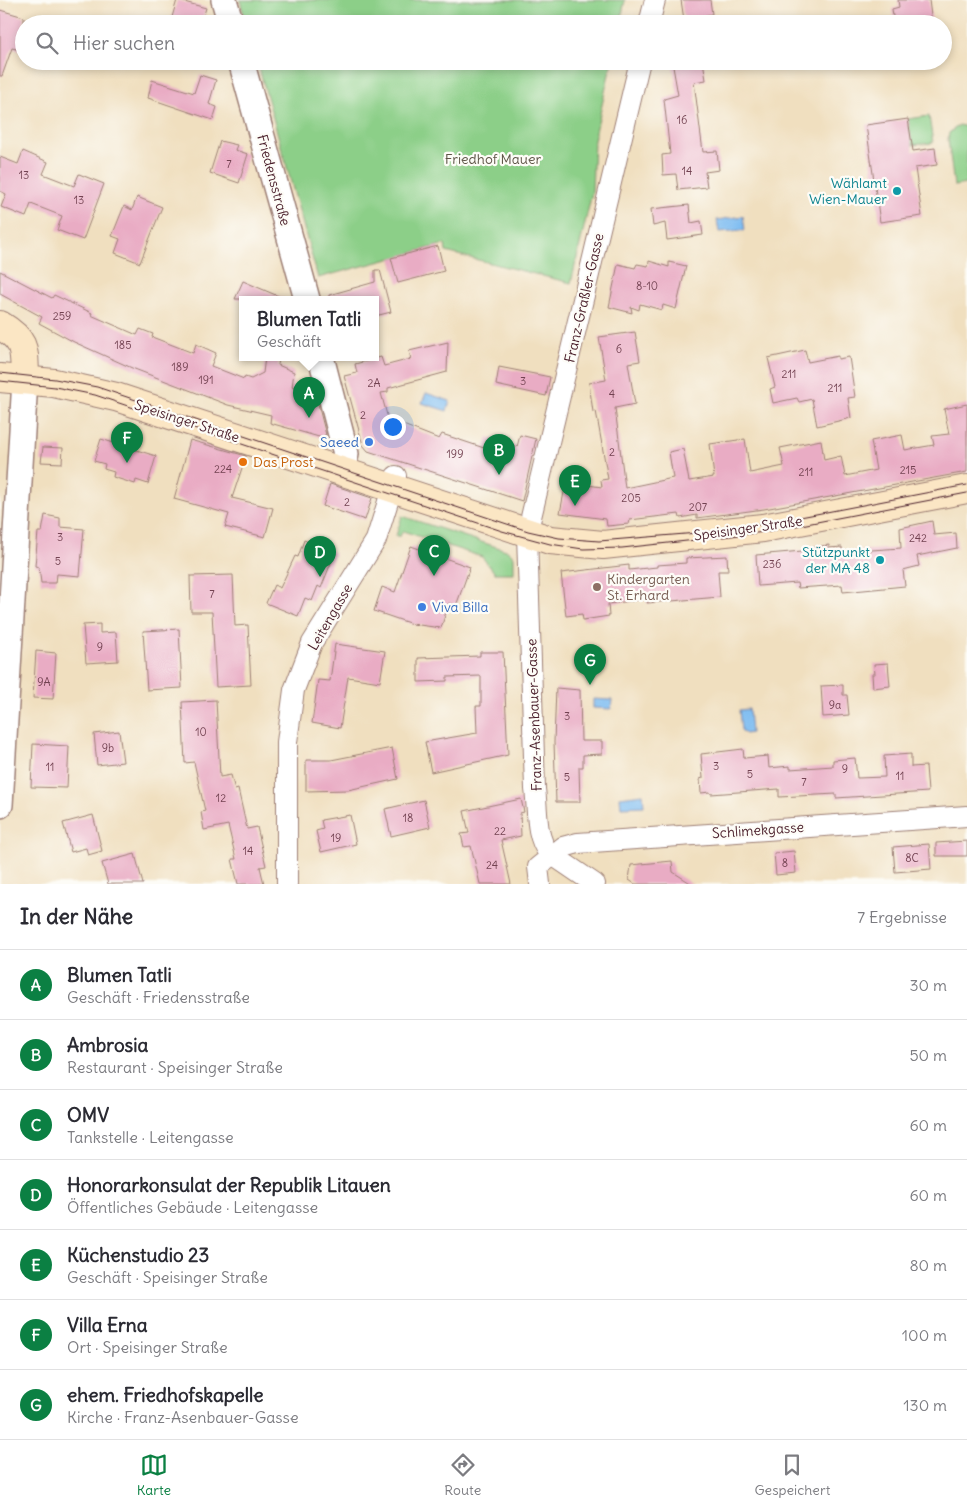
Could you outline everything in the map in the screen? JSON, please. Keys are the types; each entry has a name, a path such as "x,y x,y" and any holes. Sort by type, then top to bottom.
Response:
{"main road":[{"path":"7,329 24,348 13,379"},
{"name":"Speisinger Straße","path":"13,379 72,386 116,397 342,472 387,482 527,534 550,540 586,544 632,543 763,528 967,489"}],"street":[{"path":"224,0 228,15"},
{"path":"651,15 655,0"},
{"name":"Friedensstraße","path":"243,70 305,296"},
{"name":"Franz-Graßler-Gasse","path":"527,534 638,70"},
{"path":"322,361 346,454 342,472"},
{"path":"0,805 13,379"},
{"name":"Leitengasse","path":"287,884 287,742 294,690 312,643 376,540 387,482"},
{"name":"Franz-Asenbauer-Gasse","path":"527,534 535,789 541,840 553,856"},
{"name":"Schlimekgasse","path":"553,856 563,847 578,843 967,816"},
{"path":"540,884 538,867 553,856 595,884"}],"green space":[{"path":"240,0 625,0 622,15 244,15"},
{"name":"Friedhof Mauer","path":"260,70 610,70 594,140 592,193 571,283 446,252 445,244 318,278"},
{"path":"929,116 933,143 912,145 908,119"},
{"path":"959,125 967,127 967,188 966,184 954,186 948,139 949,133"},
{"path":"402,516 509,551 514,557 514,573 495,573 482,557 403,531 400,536 396,536"}],"water":[{"path":"743,216 745,230 719,232 717,220"},
{"path":"426,393 450,401 447,411 422,403"},
{"path":"593,699 612,700 611,709 593,708"},
{"path":"749,709 751,733 745,734 741,730 739,710"},
{"path":"643,794 644,806 621,807 620,797"}],"building":[{"path":"177,0 206,8 204,15 173,15"},
{"path":"681,0 710,0 712,14 683,15"},
{"path":"898,0 929,0 931,15 893,15 892,9 899,7"},
{"path":"0,10 17,15 15,15 15,49 12,48 2,76 0,76"},
{"path":"674,70 704,70 706,80 694,82 703,152 717,151 719,170 705,172 707,187 678,190 676,174 663,175 662,155 670,154 664,99 678,95"},
{"path":"200,75 216,80 209,104 217,107 213,120 148,98 152,80 194,93"},
{"name":"Wählamt Wien-Mauer","path":"908,119 913,151 935,148 937,165 915,168 922,216 880,222 866,125"},
{"path":"220,141 237,145 235,150 248,154 239,183 210,173"},
{"path":"23,151 48,162 43,174 74,186 79,174 104,184 83,240 57,230 62,216 31,204 26,217 1,207 6,194 0,191 0,157 18,164"},
{"path":"137,197 162,207 140,263 115,253 120,239 112,236 124,206 132,210"},
{"path":"689,205 691,223 701,221 703,235 667,240 665,223 653,226 651,209"},
{"path":"438,246 444,271 398,283 391,258"},
{"path":"649,261 669,267 669,262 686,266 676,309 663,305 662,310 640,304 639,310 631,307 632,313 609,307 618,264 635,268 637,264 648,266"},
{"path":"375,270 380,270 391,312 379,315 379,296 329,296 329,295 375,282"},
{"path":"0,271 52,298 54,295 92,313 91,315 137,335 140,329 153,334 152,337 193,353 196,344 216,353 211,366 244,379 245,377 251,379 263,373 264,361 279,361 278,365 294,372 292,387 313,385 326,435 319,437 270,423 271,415 228,405 132,368 74,342 39,323 42,317 0,294"},
{"path":"243,281 278,296 239,296 239,299 235,299"},
{"path":"635,332 640,361 628,363 635,404 615,408 625,488 673,478 669,452 683,449 689,481 714,477 710,444 745,439 750,473 784,466 780,448 821,440 824,460 841,456 845,476 876,470 871,441 902,435 905,450 934,445 932,436 949,434 944,409 967,404 967,472 764,509 697,518 697,515 680,518 679,514 630,520 629,524 607,526 606,519 560,513 566,482 602,487 601,480 608,479 596,411 593,412 589,383 606,380 599,337"},
{"path":"448,342 447,372 388,388 388,392 381,393 388,419 439,439 442,434 484,448 488,437 517,447 520,435 536,439 522,501 368,451 363,445 344,376 357,373 355,364 366,361 379,361 379,358 381,357 384,366 411,359 409,351"},
{"path":"805,350 808,362 838,356 838,359 849,357 855,397 848,398 851,418 817,426 812,399 799,402 797,398 773,403 770,389 775,387 768,358"},
{"path":"499,367 550,377 546,396 496,385"},
{"path":"101,439 156,456 148,484 136,480 135,484 113,477 114,472 104,469 105,464 94,461"},
{"path":"190,440 246,456 232,498 273,508 265,537 225,527 229,514 174,499"},
{"path":"43,447 63,448 62,463 41,462"},
{"path":"330,484 372,498 365,520 323,506"},
{"path":"45,515 60,518 60,527 84,529 80,576 57,574 56,583 41,583 39,567 35,566 38,532 42,532"},
{"path":"932,521 934,535 956,533 957,548 917,556 919,566 903,570 905,586 843,592 842,585 798,588 797,583 758,586 756,555 814,550 814,547 829,545 829,548 842,547 842,552 901,548 900,528"},
{"path":"304,540 335,553 321,588 318,586 312,601 305,598 298,616 266,603 274,585 280,588 295,556 298,557"},
{"path":"411,546 470,567 456,606 449,603 441,628 412,624 374,611 382,587 395,592"},
{"path":"727,556 728,571 718,571 720,597 647,603 647,599 608,604 609,616 583,620 582,614 566,616 561,573 629,565 629,570 657,567 657,565 686,563 686,558"},
{"path":"233,575 235,626 248,625 251,685 216,687 212,612 191,612 190,576"},
{"path":"100,624 100,633 116,632 118,661 86,663 83,625"},
{"path":"179,629 182,688 147,690 143,631"},
{"path":"335,644 385,651 380,682 348,677 340,728 312,723 318,680 330,681"},
{"path":"36,651 56,653 53,699 33,698"},
{"path":"480,652 503,652 508,755 431,772 425,742 477,733 476,706 481,706 481,676 447,677 447,681 418,682 418,658 480,656"},
{"path":"888,663 890,686 873,688 872,674 875,674 874,664"},
{"path":"843,685 843,695 847,695 849,715 823,717 821,686"},
{"path":"556,688 580,690 581,741 602,741 602,754 583,755 583,767 579,767 580,802 556,802 554,742"},
{"path":"216,700 220,777 231,775 235,790 238,789 247,829 257,827 266,866 260,867 264,884 238,884 232,859 236,859 228,825 204,830 201,812 205,811 194,762 185,763 182,702"},
{"path":"119,731 123,762 97,765 94,734"},
{"path":"33,744 69,746 67,788 31,787"},
{"path":"392,748 398,779 348,790 306,791 306,760 331,760"},
{"path":"743,749 744,758 768,756 769,768 790,766 790,769 833,766 833,760 855,758 857,778 885,777 884,756 911,754 911,767 926,766 928,792 836,798 836,794 779,797 779,789 711,794 710,792 701,793 700,779 703,778 701,754"},
{"path":"521,799 524,812 520,813 521,836 501,840 511,884 480,884 471,846 464,847 461,834 469,833 464,811"},
{"path":"424,800 430,827 391,836 385,809"},
{"path":"93,815 102,851 88,855 86,848 71,852 63,823"},
{"path":"350,815 356,844 321,852 316,831 323,829 321,820"},
{"path":"967,841 967,856 936,856 936,843"},
{"path":"929,844 931,869 895,872 893,847"},
{"path":"794,851 796,873 776,875 774,853"},
{"path":"135,854 143,884 108,884 102,863"},
{"path":"672,861 673,872 692,884 635,884 629,880 631,865"}],"tram line":[{"path":"0,373 55,379 97,387 528,531 559,538 599,541 710,532 764,524 967,485"},
{"path":"0,381 55,387 95,395 502,531 550,544 583,549 622,548 696,540"},
{"path":"714,538 765,532 967,493"}],"place":[{"name":"Wählamt Wien-Mauer","path":"897,191"},
{"name":"Blumen Tatli","path":"309,418"},
{"name":"Saeed","path":"369,442"},
{"name":"Das Prost","path":"243,462"},
{"name":"Villa Erna","path":"127,463"},
{"name":"Ambrosia","path":"499,475"},
{"name":"Küchenstudio 23","path":"575,506"},
{"name":"Stützpunkt der MA 48","path":"880,560"},
{"name":"OMV","path":"434,576"},
{"name":"Honorarkonsulat der Republik Litauen","path":"320,577"},
{"name":"Kindergarten St. Erhard","path":"597,587"},
{"name":"Viva Billa","path":"422,607"},
{"name":"ehem. Friedhofskapelle","path":"590,685"}]}
